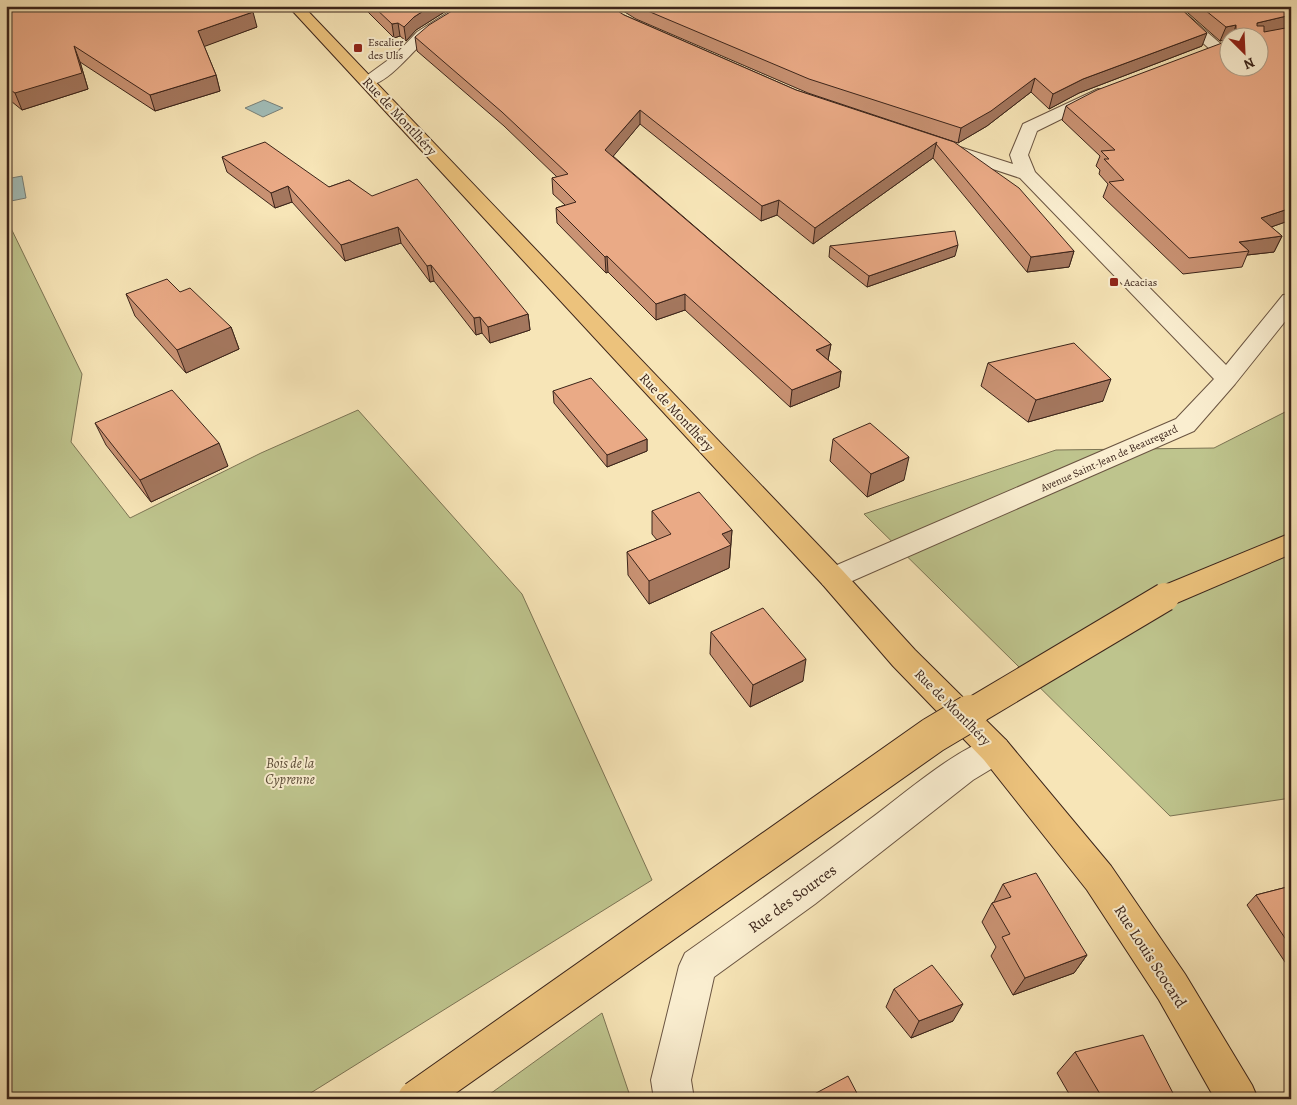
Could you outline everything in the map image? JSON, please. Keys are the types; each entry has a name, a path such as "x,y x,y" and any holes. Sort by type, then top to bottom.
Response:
{"main road":[{"name":"Rue de Montlhéry","path":"295,6 833,578 904,658 995,750 1053,821"},
{"path":"416,1099 933,735 1165,597 1291,543"},
{"name":"Rue Louis Scocard","path":"1053,821 1099,878 1172,987 1238,1099"}],"street":[{"path":"368,82 401,58 422,35 468,6"},
{"path":"1168,6 1215,49"},
{"path":"1112,88 1086,98 1029,128 1019,154 1027,174 1227,379"},
{"path":"924,140 1027,174"},
{"name":"Avenue Saint-Jean de Beauregard","path":"833,578 1185,425 1227,379 1291,300"},
{"name":"Rue des Sources","path":"674,1099 671,1080 698,966 802,892 962,770 995,750"}],"green space":[{"name":"Bois de la Cyprenne","path":"6,218 82,374 71,442 130,518 261,453 358,410 522,594 652,880 301,1099 6,1099"},
{"path":"1291,409 1291,798 1170,816 864,514 1056,450 1214,448"},
{"path":"602,1013 631,1099 483,1099"}],"water":[{"path":"264,100 283,108 263,117 245,108"},
{"path":"22,176 26,198 6,202 6,179"}],"building":[{"path":"6,6 239,6 253,12 198,31 216,75 150,95 74,46 82,73 15,93 6,87"},
{"path":"373,6 431,6 414,17 404,27 398,23 392,24"},
{"path":"460,6 610,6 624,15 796,90 954,142 1019,188 1074,251 1031,257 936,144 937,142 815,228 779,200 762,206 640,110 605,150 831,344 816,350 841,371 792,390 685,294 656,304 556,208 576,202 552,178 568,174 502,112 415,37 429,25"},
{"path":"636,6 1178,6 1207,33 1083,79 1053,94 1035,78 991,111 961,128 809,79"},
{"path":"1200,6 1291,6 1291,15 1257,23 1257,26 1264,26 1264,28 1236,28 1236,25 1226,27"},
{"path":"1291,27 1291,208 1261,218 1282,236 1239,242 1249,251 1189,258 1109,182 1124,180 1104,159 1109,159 1101,151 1115,150 1066,106 1097,90 1220,44 1220,78 1270,78 1270,31"},
{"path":"265,142 329,187 349,180 372,196 417,179 528,314 488,327 480,317 474,318 431,265 427,266 398,227 341,245 288,186 271,193 222,157"},
{"path":"955,231 958,245 869,276 830,246"},
{"path":"167,279 180,292 190,288 231,327 177,350 126,294"},
{"path":"1074,343 1111,379 1036,400 988,363"},
{"path":"591,378 647,439 607,455 553,391"},
{"path":"172,390 219,443 140,480 95,423"},
{"path":"870,423 909,457 871,474 833,439"},
{"path":"699,492 732,530 722,534 731,545 649,581 627,552 671,534 652,511"},
{"path":"763,608 806,659 753,685 711,632"},
{"path":"1036,873 1087,955 1025,978 1002,937 1010,934 992,903 1011,897 1003,884"},
{"path":"1291,886 1291,947 1256,895"},
{"path":"932,965 963,1004 919,1021 894,989"},
{"path":"1143,1035 1176,1099 1103,1099 1075,1052"},
{"path":"848,1076 860,1099 805,1099"}],"place":[{"name":"Escalier des Ulis","path":"358,48"},
{"name":"Acacias","path":"1114,282"}]}
